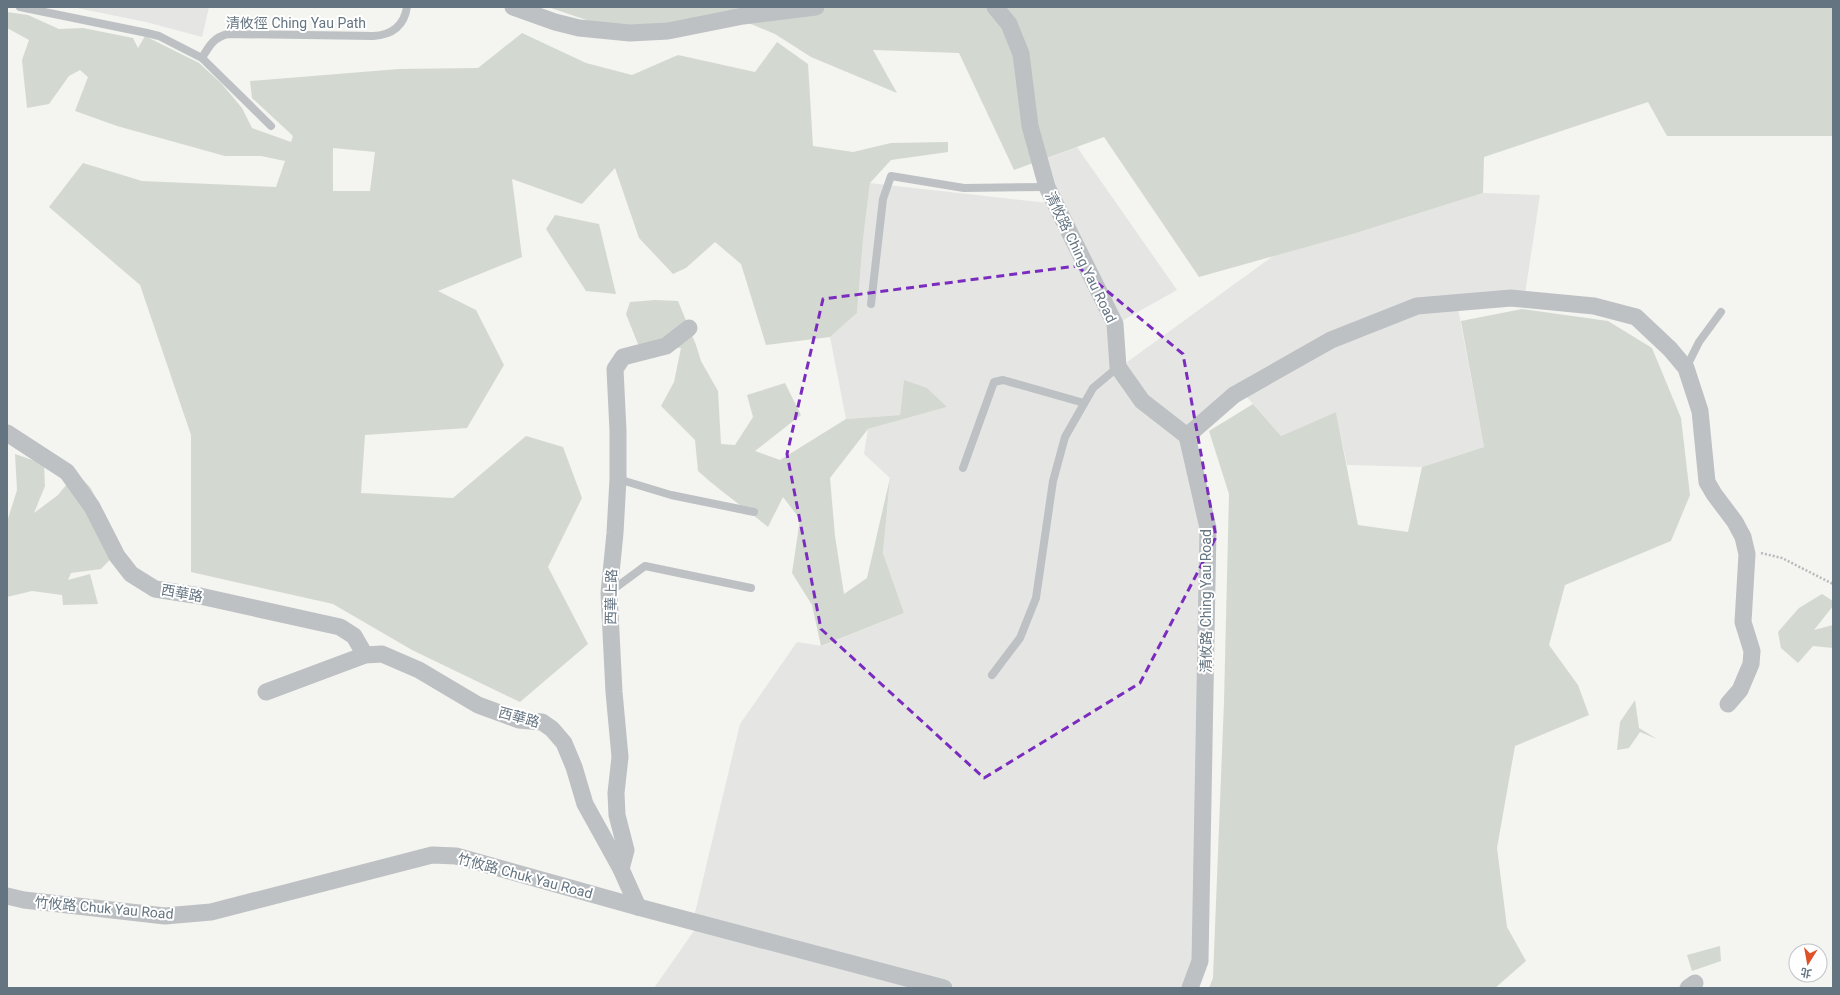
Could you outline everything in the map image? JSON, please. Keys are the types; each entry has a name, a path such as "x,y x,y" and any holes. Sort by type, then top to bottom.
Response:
{"street":[{"path":"513,7 555,22 579,28 630,33 668,31 744,16 816,7"},
{"name":"清攸路 Ching Yau Road","path":"995,7 1009,24 1022,54 1030,126 1047,188 1115,324 1118,367"},
{"path":"1118,367 1142,401 1187,436 1234,395 1331,340 1417,306 1511,298 1594,306 1636,317 1670,349 1686,368 1700,411 1707,482 1738,527 1743,537 1747,554 1743,622 1752,651 1751,664 1740,690 1728,704"},
{"name":"西華上路","path":"621,869 626,850 617,815 616,793 620,757 614,692 609,592 615,533 618,479 618,431 615,369 623,358 666,346 690,328"},
{"name":"西華路","path":"7,433 67,472 92,508 117,556 130,574 155,589 200,596 340,627 354,636 365,655"},
{"name":"清攸路 Ching Yau Road","path":"1187,436 1208,528 1200,961 1190,988"},
{"name":"西華路","path":"266,692 365,655 382,654 419,670 478,705 519,720 542,722 552,729 564,743 574,767 585,804 621,869"},
{"name":"竹攸路 Chuk Yau Road","path":"7,896 24,900 165,916 211,912 432,855 456,856 638,907 944,988"},
{"path":"621,869 638,907"}],"lane":[{"path":"20,7 159,36 202,58 271,126"},
{"name":"清攸徑 Ching Yau Path","path":"202,58 212,42 228,34 383,35 400,26 404,19 407,7"},
{"path":"871,304 883,199 891,176 964,188 1047,188"},
{"path":"1686,368 1699,342 1721,312"},
{"path":"992,675 1020,638 1036,598 1053,481 1065,437 1093,388 1118,367"},
{"path":"963,468 994,382 1003,380 1084,403"},
{"path":"618,479 671,495 754,512"},
{"path":"609,592 645,566 751,588"}],"path":[{"path":"1747,554 1765,553 1782,558 1833,584"}],"highlighted area":[{"path":"1077,266 1183,354 1216,537 1140,683 984,778 821,629 787,454 823,299"}],"shaded area":[{"path":"72,7 209,7 202,37 146,22"},
{"path":"548,7 1833,7 1833,136 1667,136 1648,102 1484,157 1483,193 1353,234 1199,277 1104,137 1014,170 959,53 873,50 897,93 811,57 775,34 725,13 625,33"},
{"path":"7,12 28,15 59,29 83,28 133,38 138,48 145,36 199,63 221,83 242,108 252,128 291,142 293,136 252,98 250,81 399,69 478,68 522,33 586,63 632,75 678,55 755,72 777,42 808,64 813,146 853,152 891,143 948,142 948,152 891,160 870,183 863,240 857,313 830,337 766,345 741,264 715,242 686,268 673,274 639,238 615,168 582,204 512,179 522,257 438,291 476,310 504,365 467,428 365,435 361,493 453,498 526,436 563,447 582,498 548,567 588,644 520,702 412,650 333,604 191,572 191,435 140,285 49,207 83,163 142,181 276,187 285,161 261,156 225,156 117,126 75,111 88,77 80,70 69,76 49,104 27,108 22,60 29,40 7,28","holes":["333,148 375,152 370,191 333,191"]},
{"path":"1077,147 1177,290 1120,322 1052,186 1045,159"},
{"path":"870,183 1048,203 1110,325 1113,369 1182,439 1202,529 1195,960 1184,988 955,988 950,984 694,917 740,724 797,642 822,646 904,613 883,553 890,478 864,454 868,429 947,407 904,381 900,415 846,419 830,337 857,313 863,240"},
{"path":"1483,193 1540,195 1525,294 1416,301 1187,429 1146,397 1123,365 1273,256 1353,234"},
{"path":"555,215 599,224 616,294 586,291 546,229"},
{"path":"655,300 678,301 701,361 718,391 721,444 735,445 753,417 747,395 785,383 801,415 755,451 780,460 846,419 900,415 904,380 927,388 947,407 868,429 830,478 835,536 844,594 867,578 890,478 883,553 904,613 821,646 812,605 792,573 800,519 783,497 768,527 715,486 698,471 695,440 661,406 674,382 681,348 638,344 626,314 630,302"},
{"path":"1458,308 1484,447 1422,467 1347,465 1336,412 1281,436 1245,395 1334,344 1419,311"},
{"path":"1522,309 1608,321 1652,348 1681,418 1690,495 1671,541 1565,585 1549,645 1578,685 1589,715 1515,746 1497,848 1507,927 1526,961 1495,988 1209,988 1213,978 1224,702 1229,494 1209,431 1253,404 1281,436 1336,412 1358,525 1408,532 1422,467 1484,447 1461,321"},
{"path":"15,454 44,464 45,486 34,513 58,495 76,473 90,487 122,547 101,569 71,573 68,580 90,574 98,604 63,605 62,595 32,591 7,597 7,522 17,490"},
{"path":"1822,594 1833,601 1833,606 1814,630 1833,625 1833,648 1813,646 1798,663 1781,648 1778,632 1799,608"},
{"path":"1635,700 1639,728 1657,739 1640,732 1629,748 1617,750 1620,722"},
{"path":"696,928 923,988 654,988"},
{"path":"1720,946 1721,961 1692,971 1687,955"}]}
